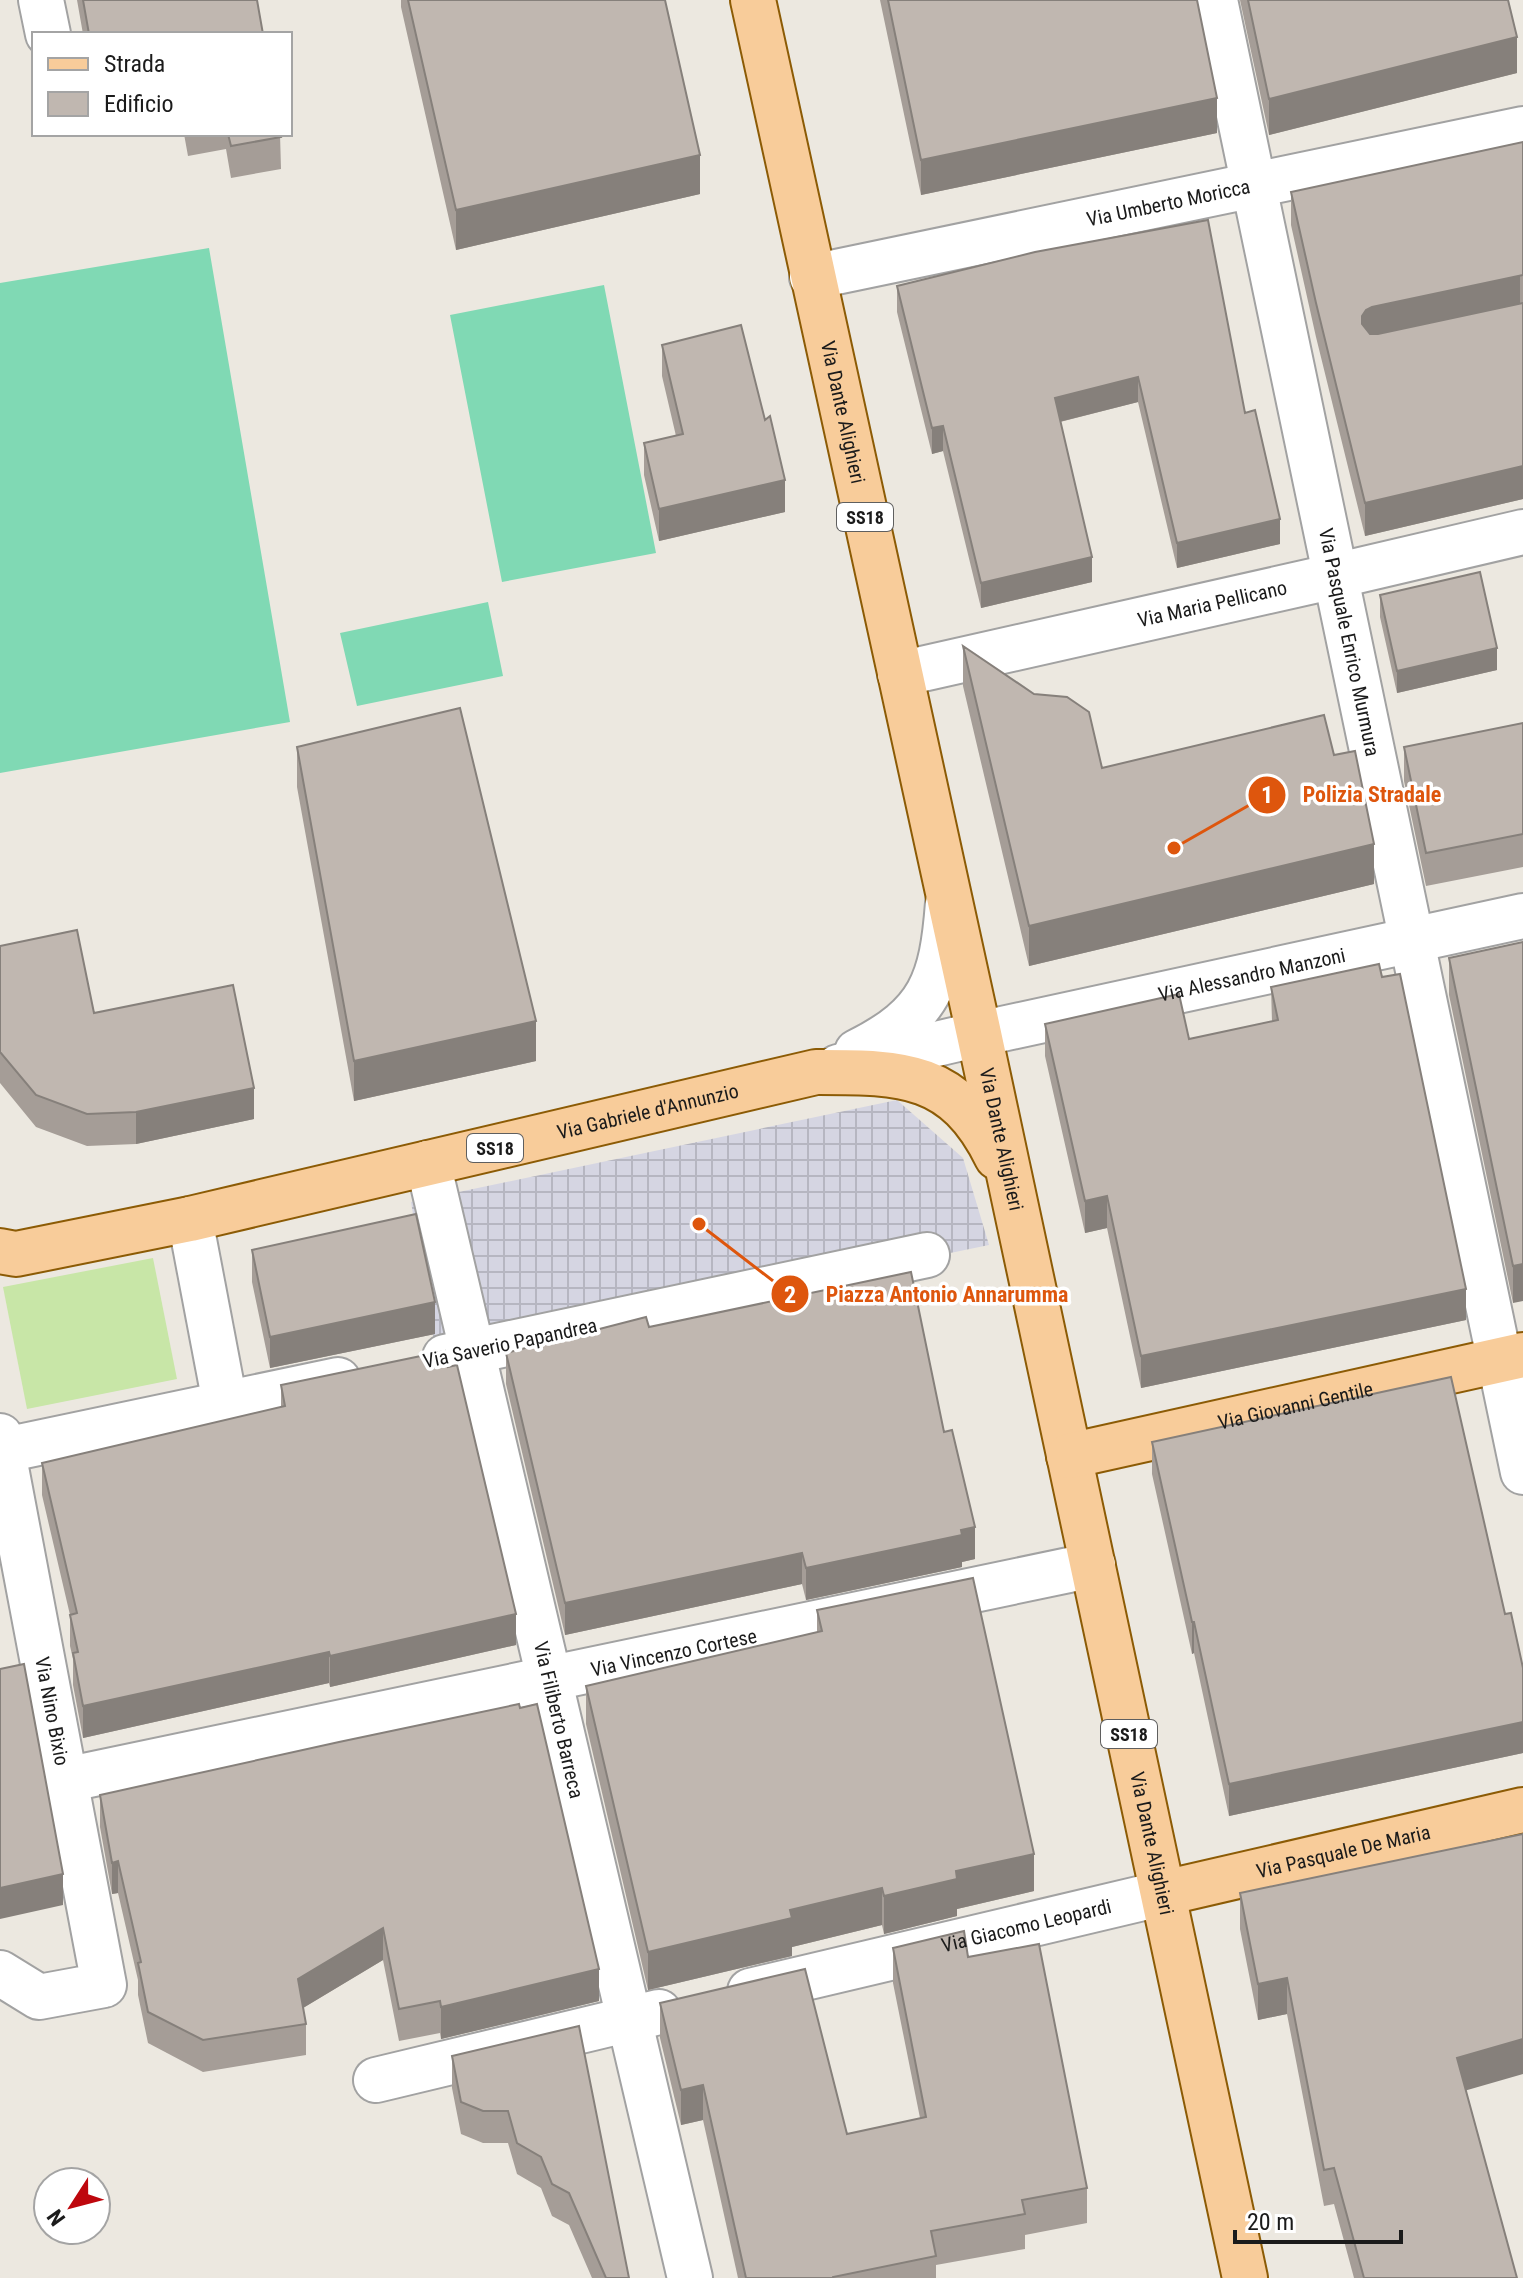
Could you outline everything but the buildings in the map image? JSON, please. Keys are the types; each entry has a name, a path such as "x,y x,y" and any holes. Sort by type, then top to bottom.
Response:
{"main road":[{"name":"Via Dante Alighieri","path":"753,0 979,1034 1245,2278"},
{"name":"Via Gabriele d'Annunzio","path":"182,1221 816,1072"},
{"path":"816,1072 877,1072 912,1077 937,1088 959,1103 978,1123 1012,1190"},
{"name":"SS18","path":"0,1251 16,1254 182,1221"},
{"name":"Via Giovanni Gentile","path":"1069,1456 1511,1357"},
{"name":"Via Pasquale De Maria","path":"1164,1893 1523,1810"}],"street":[{"path":"41,0 48,32"},
{"name":"Via Pasquale Enrico Murmura","path":"1215,0 1412,940 1511,1357 1523,1472"},
{"name":"Via Umberto Moricca","path":"812,277 1523,129"},
{"name":"Via Maria Pellicano","path":"900,674 1523,532"},
{"path":"816,1072 878,1042 906,1021 926,999 938,973 945,945 949,897"},
{"name":"Via Alessandro Manzoni","path":"979,1034 1523,916"},
{"name":"Via Gabriele d'Annunzio","path":"816,1072 979,1034"},
{"name":"Via Filiberto Barreca","path":"428,1163 690,2278"},
{"path":"182,1221 225,1403"},
{"name":"Via Saverio Papandrea","path":"1,1446 225,1403 927,1255"},
{"name":"Via Nino Bixio","path":"0,1973 39,1997 104,1985 1,1446"},
{"name":"Via Vincenzo Cortese","path":"65,1780 1093,1565"},
{"name":"Via Giacomo Leopardi","path":"376,2080 1164,1893"}],"green space":[{"path":"209,248 290,722 0,773 0,283"},
{"path":"604,285 656,553 502,582 450,315"},
{"path":"488,602 503,676 357,706 340,633"},
{"path":"153,1258 177,1379 27,1409 3,1287"}],"shaded area":[{"path":"897,1100 963,1158 989,1245 437,1359 411,1202"}],"place":[{"name":"Polizia Stradale","path":"1174,848"},
{"name":"Piazza Antonio Annarumma","path":"699,1224"}]}
